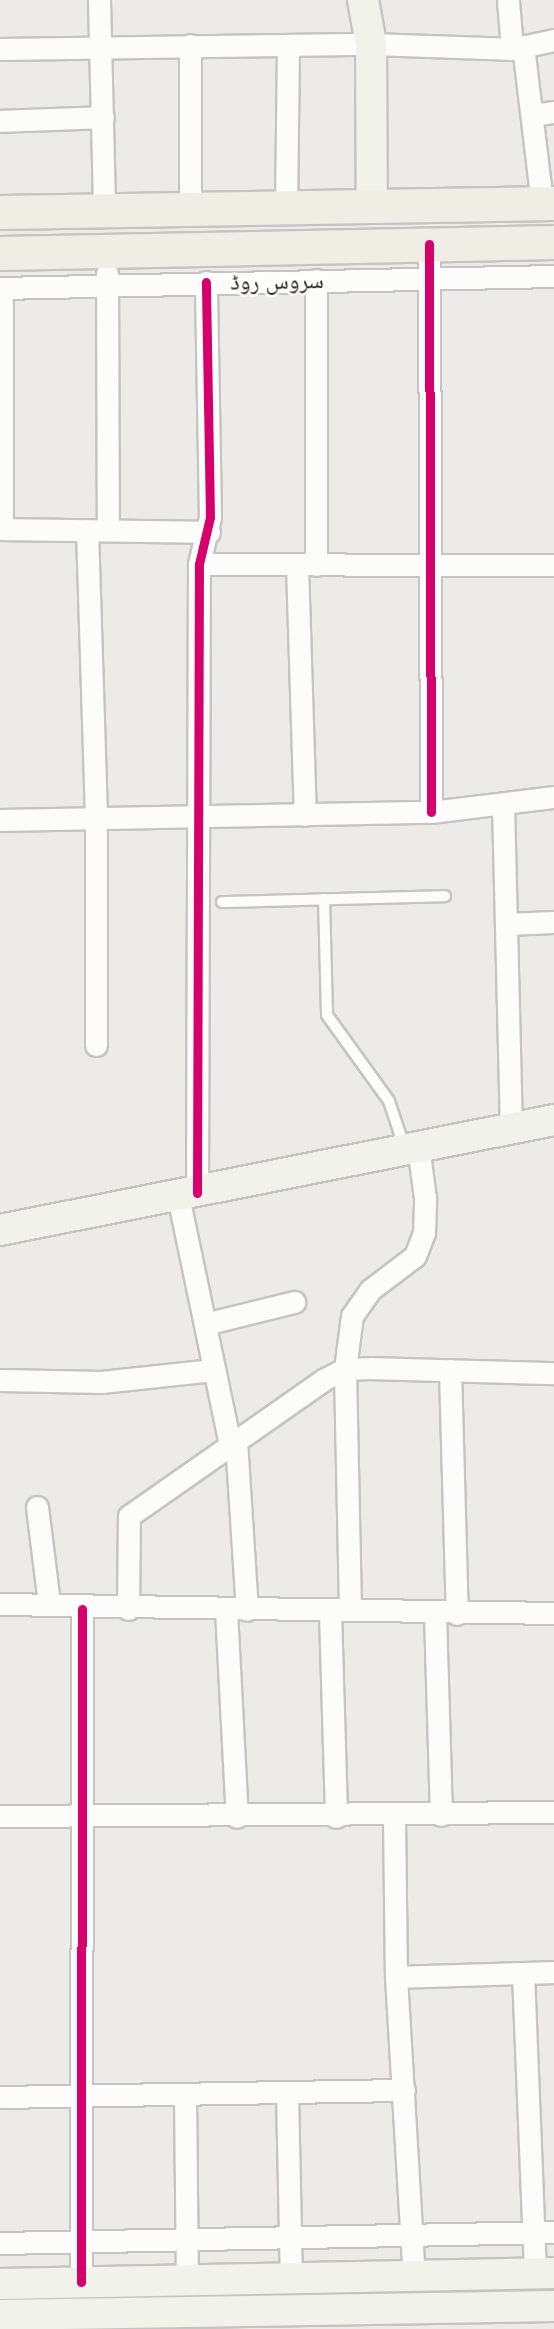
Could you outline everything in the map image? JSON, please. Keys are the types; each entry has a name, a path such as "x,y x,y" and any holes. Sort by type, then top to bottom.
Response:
{"main road":[{"path":"363,0 371,44 372,208"},
{"path":"0,212 372,208 548,203"},
{"path":"0,253 554,242"},
{"path":"0,1230 511,1126 554,1120"},
{"path":"0,2284 545,2273"},
{"path":"0,2315 57,2321 554,2306"}],"street":[{"path":"99,0 104,210"},
{"path":"508,0 548,203"},
{"path":"0,49 190,44 371,44 518,48 554,40"},
{"path":"190,44 190,209"},
{"path":"286,209 288,46"},
{"path":"532,116 554,112"},
{"path":"0,121 103,117"},
{"path":"429,244 431,811"},
{"path":"96,1045 97,530 106,251"},
{"name":"سروس روڈ","path":"1,288 554,276"},
{"path":"304,815 306,565 316,280"},
{"path":"206,282 209,532 199,564 199,818 187,1194 205,1324 233,1443 237,1610 237,1817"},
{"path":"1,288 1,529 209,532"},
{"path":"199,564 554,565"},
{"path":"0,820 199,818 431,811 554,797"},
{"path":"503,804 511,1126"},
{"path":"506,924 554,922"},
{"path":"335,1817 345,1370 352,1316 370,1290 415,1256 424,1233 425,1198 411,1147"},
{"path":"205,1324 294,1302"},
{"path":"0,1380 101,1382 214,1370"},
{"path":"128,1609 125,1529 129,1516 233,1443 345,1370 554,1373"},
{"path":"441,1815 450,1370"},
{"path":"37,1507 49,1604"},
{"path":"0,1604 128,1609 554,1613"},
{"path":"81,2282 79,2096 82,1608"},
{"path":"0,1816 335,1817 554,1812"},
{"path":"394,1816 396,1977 414,2276"},
{"path":"396,1977 554,1972"},
{"path":"523,1973 545,2273"},
{"path":"0,2097 404,2090"},
{"path":"287,2092 291,2278"},
{"path":"185,2094 187,2280"},
{"path":"0,2243 544,2232"}],"lane":[{"path":"222,902 445,896"},
{"path":"324,899 327,1015 389,1101 411,1147"}],"cycle path":[{"path":"429,244 431,812"},
{"path":"197,1193 199,564 210,517 206,282"},
{"path":"81,2282 82,1609"}]}
